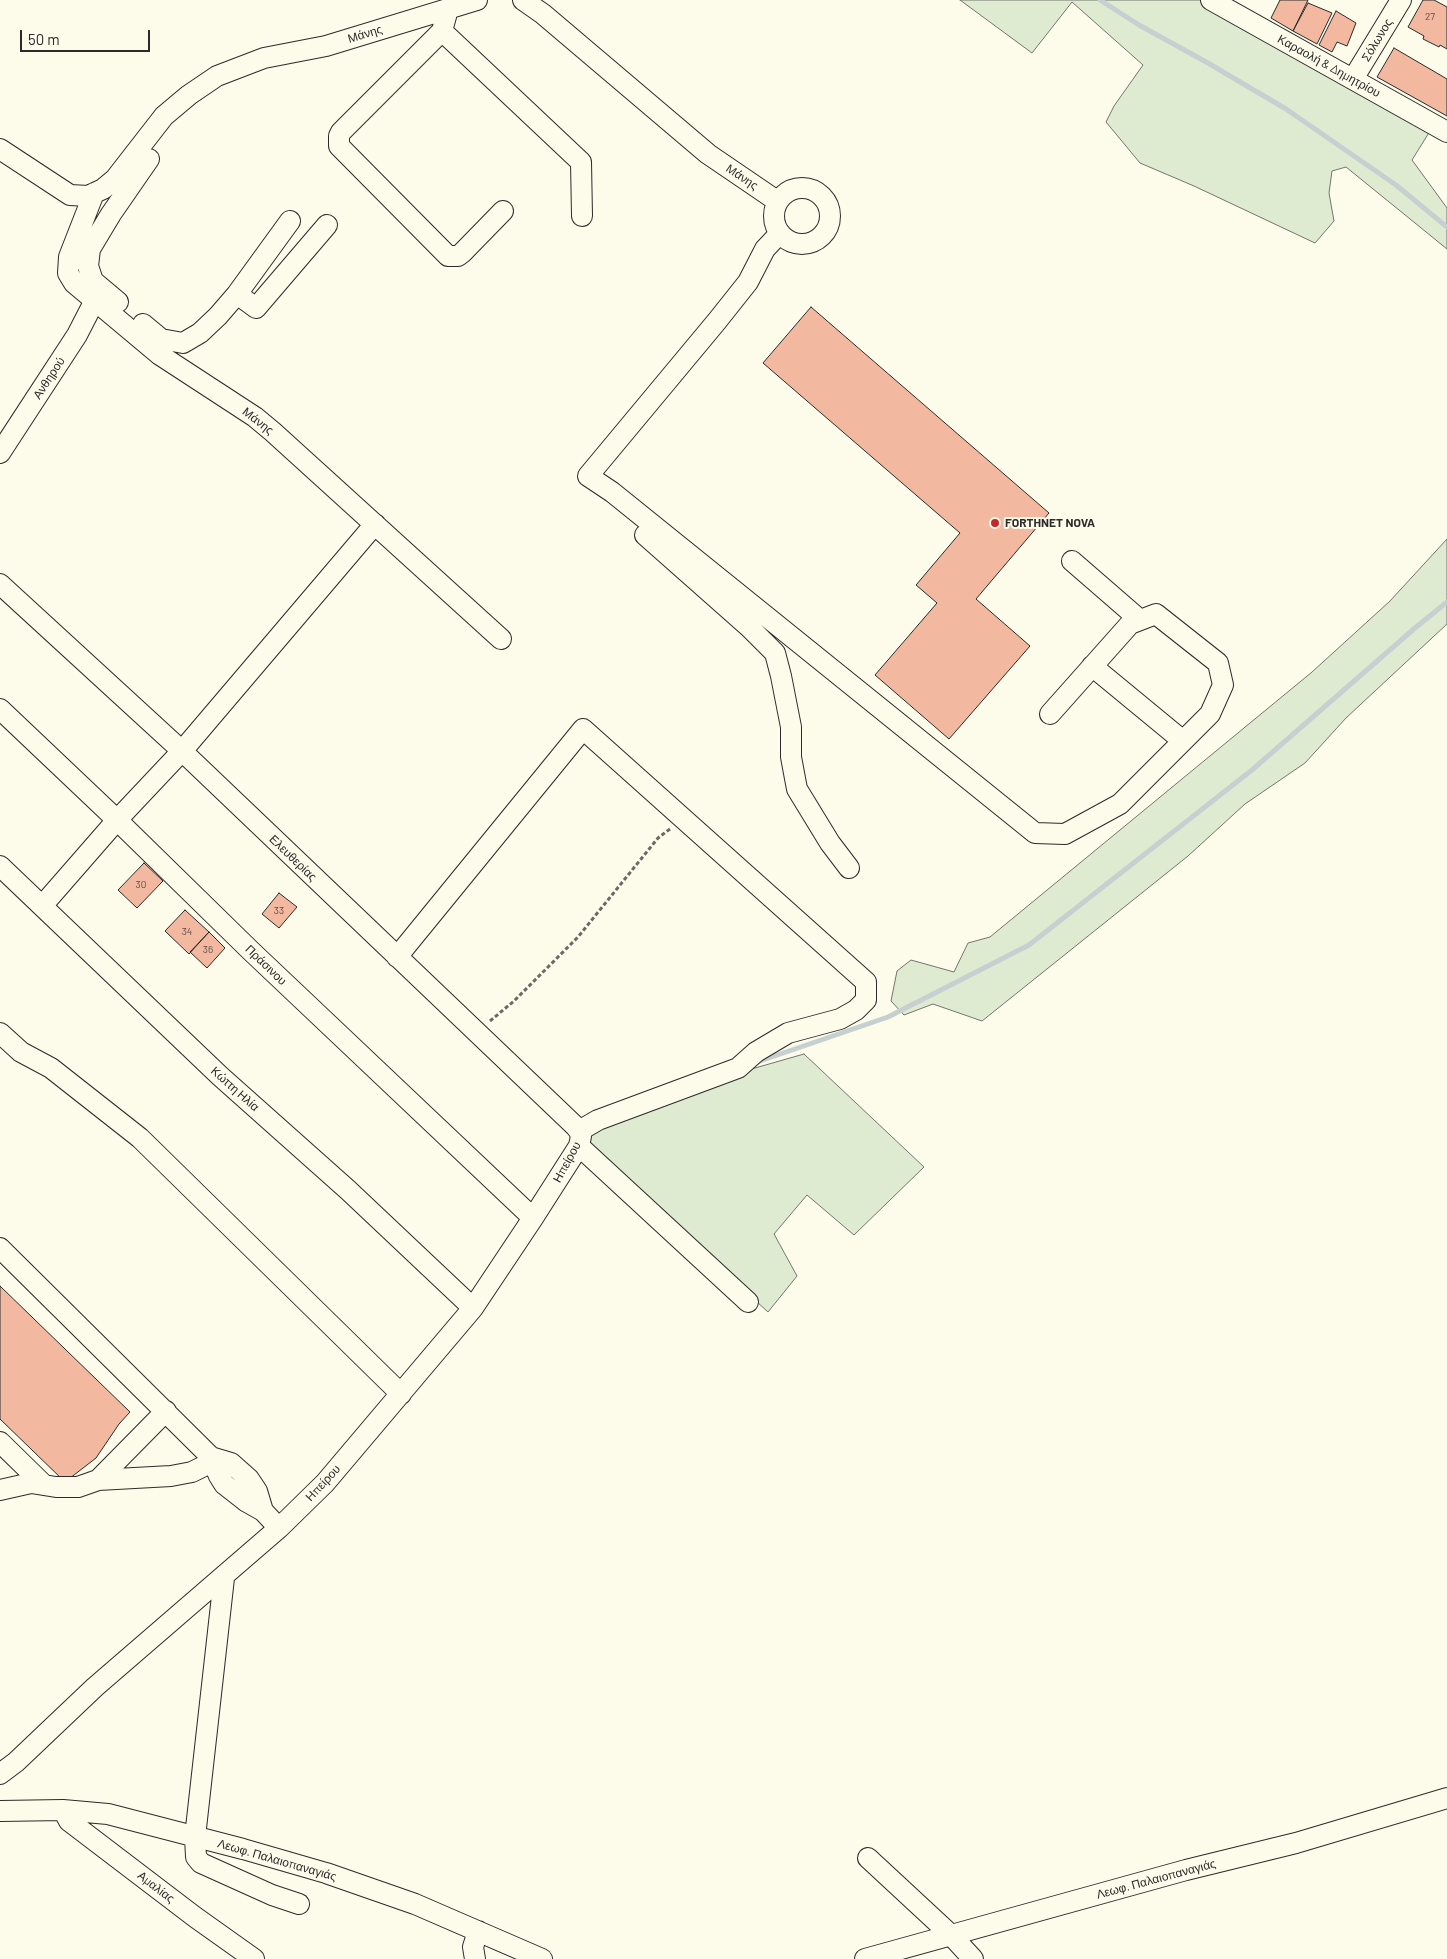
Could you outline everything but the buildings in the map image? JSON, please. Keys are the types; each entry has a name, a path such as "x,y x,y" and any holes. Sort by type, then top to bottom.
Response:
{"street":[{"name":"Μάνης","path":"477,0 326,46 264,58 217,76 189,95 164,116 115,179 94,194 71,251 68,273 74,284 94,291 160,355 255,418 501,639"},
{"name":"Μάνης","path":"523,0 543,14 708,154 777,201"},
{"name":"Καραολή & Δημητρίου","path":"1211,0 1447,132"},
{"name":"Σόλωνος","path":"1353,79 1401,0"},
{"path":"448,9 442,31 341,132 338,146 448,256 458,256 462,253 504,211"},
{"path":"442,31 581,162 582,216"},
{"path":"0,149 70,195 83,196 94,194"},
{"path":"150,159 110,214 90,249 88,266 94,291 161,339 183,343 200,333 237,294 290,221"},
{"path":"804,187 819,192 829,204 831,218 827,231 817,240 804,244 791,242 780,234 774,223 777,201 789,190 804,187"},
{"path":"237,294 256,308 327,224"},
{"path":"780,234 765,249 748,282 717,321 583,481 749,627 775,653 791,727 791,757 797,789 830,843 848,868"},
{"name":"Ανθηρού","path":"0,453 77,335 94,291"},
{"path":"588,476 619,498 1035,833 1066,834 1120,804 1210,714 1223,685 1218,663 1156,614 1130,624 1050,714"},
{"path":"42,906 182,751 375,524"},
{"path":"1072,561 1140,620"},
{"name":"Ελευθερίας","path":"0,584 182,751 476,1032 580,1138 748,1302"},
{"path":"1092,666 1183,741"},
{"name":"Πράσινου","path":"0,709 534,1218"},
{"path":"397,957 583,729 866,982 866,1000 856,1010 840,1018 788,1033 756,1052 738,1068 598,1120 580,1138"},
{"name":"Κώττη Ηλία","path":"0,866 220,1076 348,1190 473,1308"},
{"path":"0,1033 21,1052 51,1068 140,1138 401,1394"},
{"name":"Ηπείρου","path":"0,1774 16,1762 95,1687 224,1578 279,1528 325,1482 473,1308 534,1218 580,1138"},
{"path":"0,1248 212,1457 218,1476 224,1484 240,1497 263,1511 279,1528"},
{"path":"98,1480 166,1411"},
{"path":"0,1442 44,1485"},
{"path":"0,1490 31,1484 78,1487 98,1480 171,1476 192,1472 204,1466 212,1457"},
{"path":"224,1578 194,1837 196,1857 201,1864 272,1895 299,1904"},
{"name":"Λεωφ. Παλαιοπαναγιάς","path":"865,1959 1186,1870 1296,1843 1447,1798"},
{"name":"Λεωφ. Παλαιοπαναγιάς","path":"0,1811 62,1810 108,1814 244,1849 326,1873 414,1904 542,1959"},
{"name":"Αμαλίας","path":"62,1810 69,1821 195,1917 254,1959"},
{"path":"868,1858 951,1935 973,1959"},
{"path":"475,1959 473,1947 478,1931"}],"path":[{"path":"476,1032 514,1001 578,937 658,838 682,818"}],"green space":[{"path":"960,0 1201,0 1430,131 1412,160 1447,208 1447,249 1346,167 1332,171 1329,193 1334,221 1315,243 1194,186 1140,163 1106,122 1114,106 1143,65 1072,2 1032,53"},
{"path":"1447,539 1447,624 1346,718 1305,763 1245,804 1188,856 982,1021 933,1004 904,1015 891,1001 897,971 911,960 954,972 968,943 990,937 1312,672 1390,601"},
{"path":"804,1054 924,1167 854,1235 807,1195 774,1234 797,1276 768,1312 587,1146 593,1125 741,1072"}],"waterway":[{"path":"1100,0 1139,25 1286,109 1396,185 1447,227"},
{"path":"757,1062 888,1017 1029,945 1252,770 1447,602"}],"place":[{"name":"FORTHNET NOVA","path":"995,523"}]}
